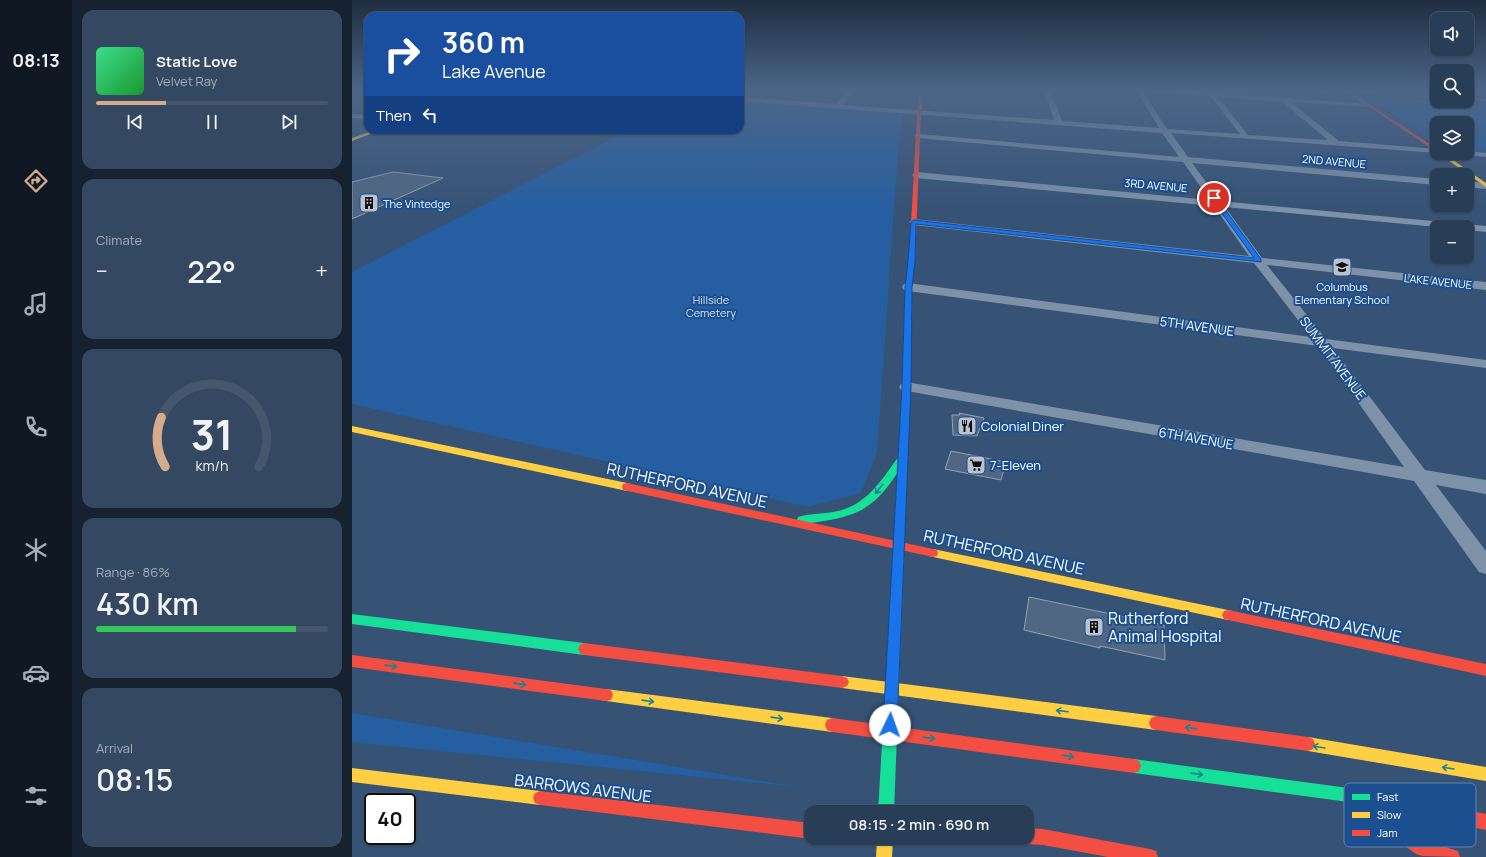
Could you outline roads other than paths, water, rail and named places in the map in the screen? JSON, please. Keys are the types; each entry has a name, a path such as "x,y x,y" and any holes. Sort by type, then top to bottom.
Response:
{"main road":[{"path":"886,805 906,387 908,287 912,261 918,130"},
{"path":"1405,130 1430,146"},
{"path":"352,140 368,134"},
{"path":"1450,160 1486,186"},
{"name":"RUTHERFORD AVENUE","path":"352,429 1486,670"},
{"path":"784,521 825,517 848,511 863,505 876,494 902,458"},
{"path":"352,619 1134,720 1313,746 1486,774"},
{"path":"352,661 1344,794"},
{"name":"BARROWS AVENUE","path":"352,775 804,830"},
{"path":"1476,820 1486,822"},
{"path":"1034,836 1150,857"},
{"path":"884,857 885,845"},
{"path":"1421,847 1452,857"}],"street":[{"path":"1152,130 1430,151"},
{"path":"1240,130 1246,137"},
{"path":"1320,130 1337,144"},
{"name":"SUMMIT AVENUE","path":"1165,131 1259,260 1422,477 1486,566"},
{"name":"2ND AVENUE","path":"918,136 1430,181"},
{"path":"1474,154 1486,155"},
{"name":"3RD AVENUE","path":"916,175 1430,224"},
{"path":"1474,185 1486,186"},
{"name":"LAKE AVENUE","path":"914,222 1486,286"},
{"name":"3RD AVENUE","path":"1474,228 1486,229"},
{"name":"5TH AVENUE","path":"908,287 1486,364"},
{"name":"6TH AVENUE","path":"906,387 1486,487"}],"place":[{"name":"The Vintedge","path":"369,203"},
{"name":"Columbus Elementary School","path":"1342,267"},
{"name":"Colonial Diner","path":"967,426"},
{"name":"7-Eleven","path":"976,465"},
{"name":"Rutherford Animal Hospital","path":"1094,627"}],"park label":[{"name":"Hillside Cemetery","path":"711,305"}]}
